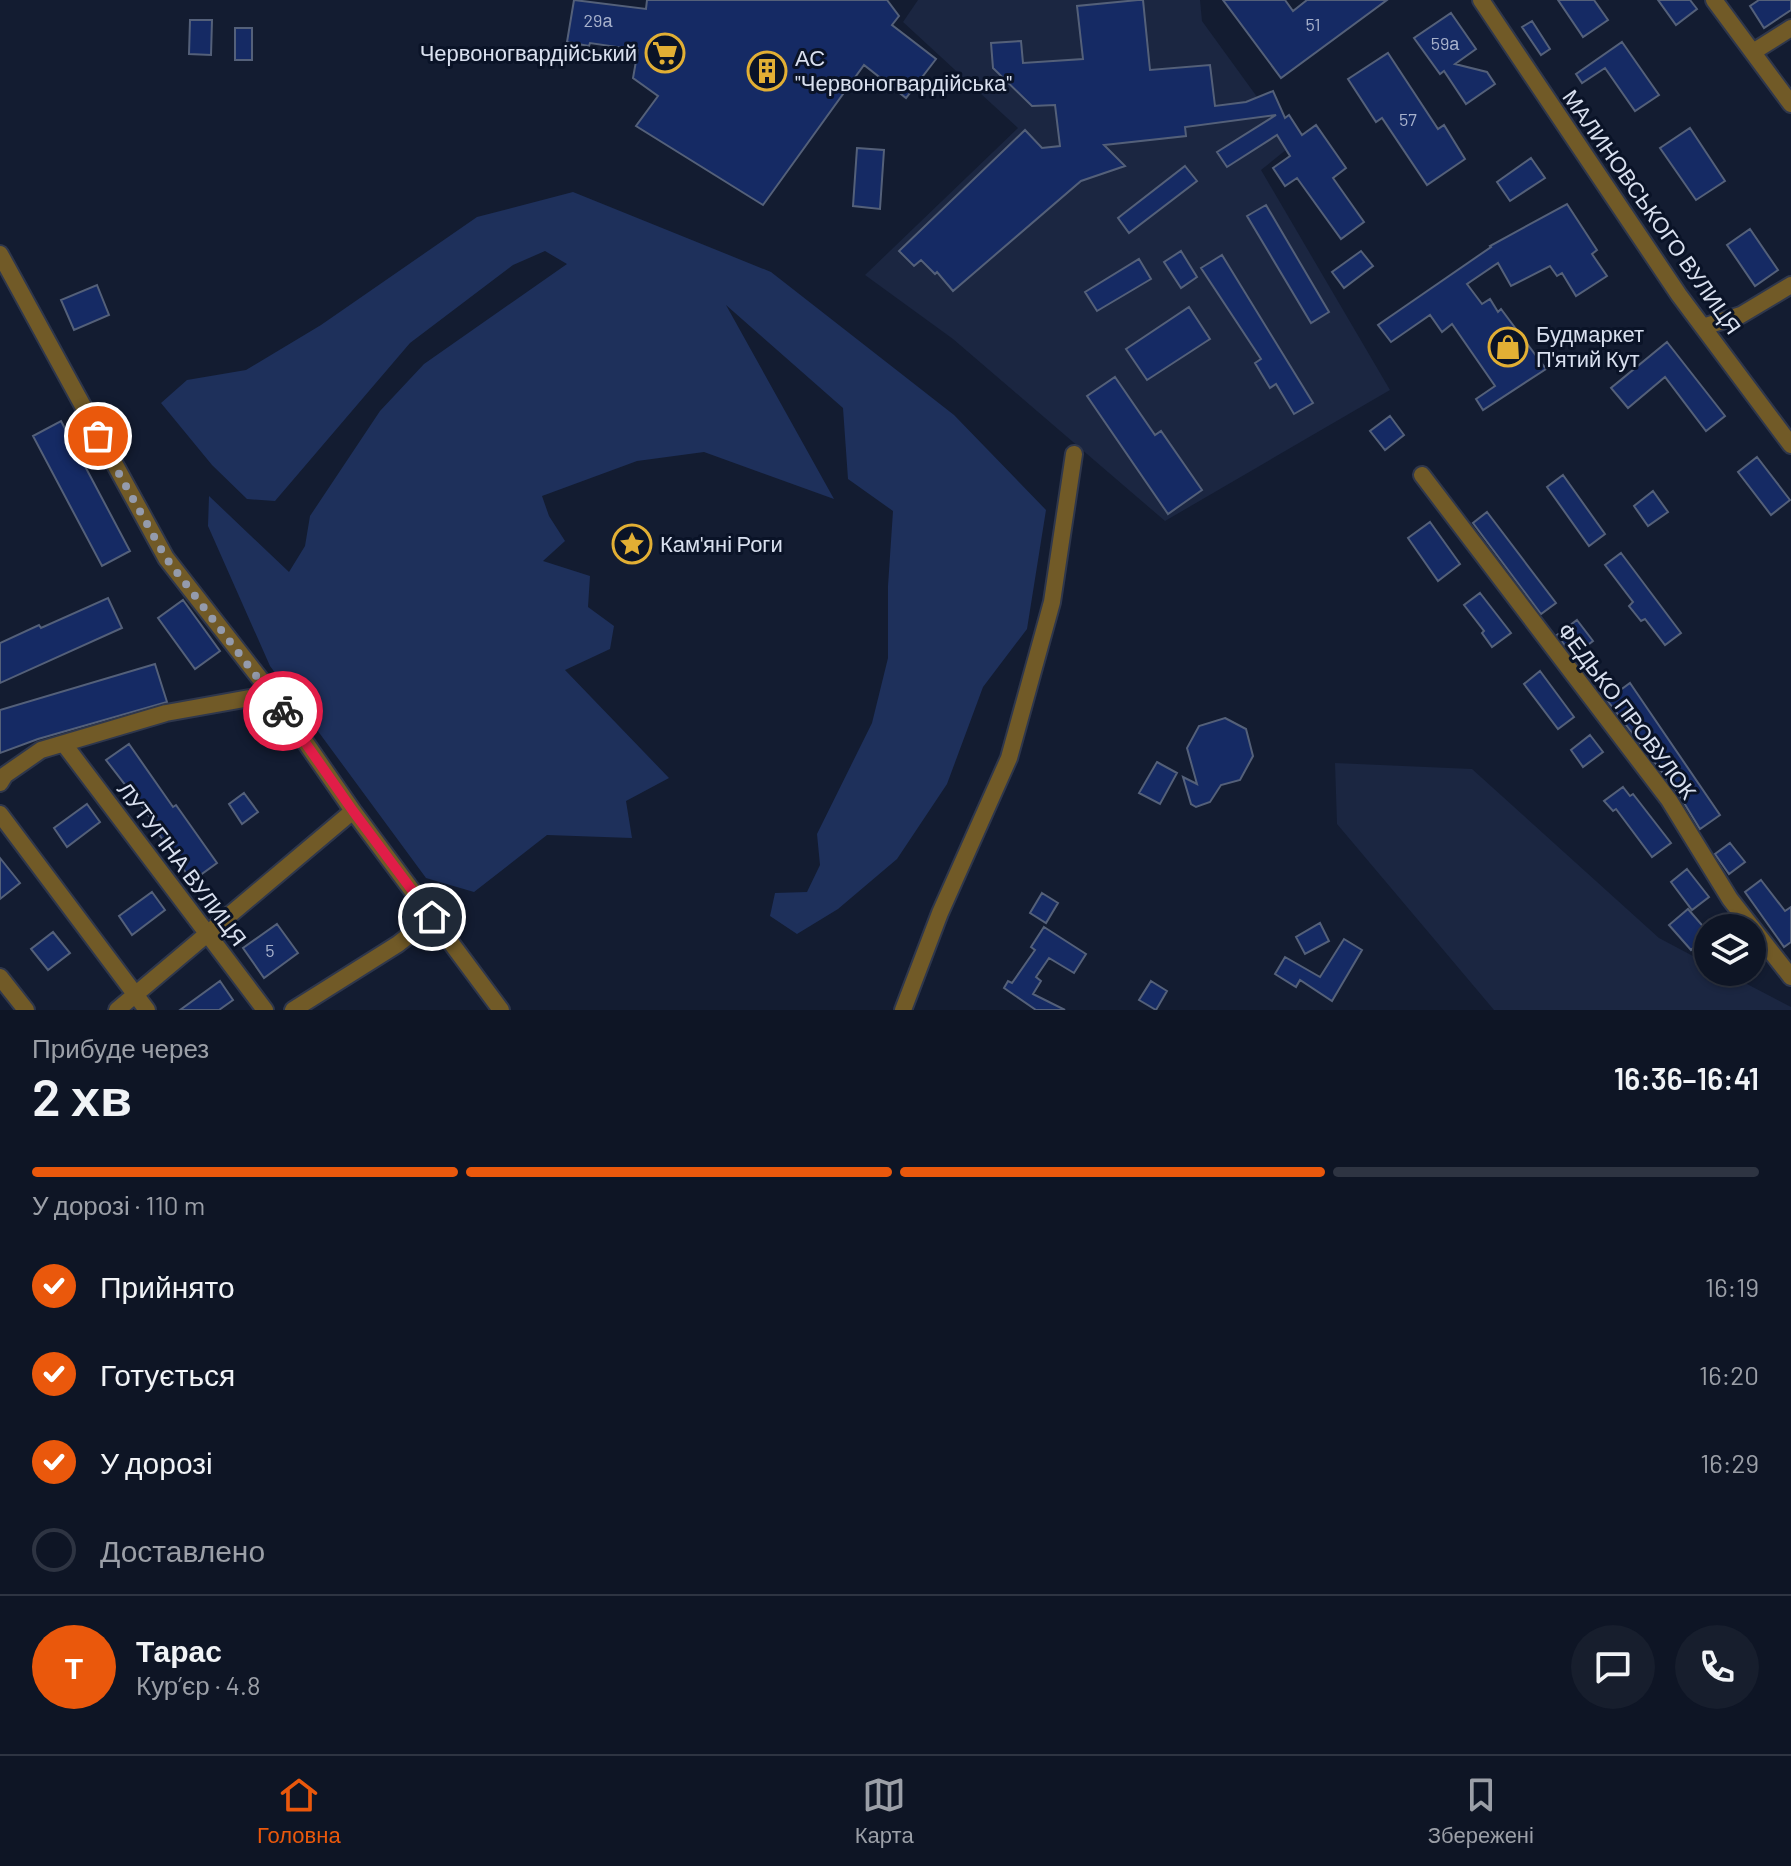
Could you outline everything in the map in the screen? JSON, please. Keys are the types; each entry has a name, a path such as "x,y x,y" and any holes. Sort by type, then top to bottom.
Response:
{"street":[{"name":"МАЛИНОВСЬКОГО ВУЛИЦЯ","path":"1481,0 1679,295 1791,445"},
{"path":"1714,0 1791,104"},
{"path":"1753,52 1791,28"},
{"path":"0,254 166,558 272,694 353,811 501,1010"},
{"path":"1703,327 1741,315 1791,285"},
{"path":"903,1010 940,913 1009,758 1052,602 1074,454"},
{"name":"ФЕДЬКО ПРОВУЛОК","path":"1422,475 1669,800 1730,899 1791,977"},
{"path":"0,783 5,775 41,750 166,713 272,694"},
{"name":"ЛУТУГІНА ВУЛИЦЯ","path":"64,744 265,1010"},
{"path":"117,1010 353,811"},
{"path":"0,814 147,1010"},
{"path":"293,1010 398,944 432,917"},
{"path":"0,977 26,1010"}],"shaded area":[{"path":"918,0 1200,0 1202,21 1292,145 1261,170 1390,390 1165,521 953,339 865,275 1018,128 903,22"},
{"path":"573,192 771,272 954,415 1046,510 1027,629 983,687 947,784 897,859 838,909 797,934 770,916 775,893 807,892 820,865 817,834 872,723 888,658 888,586 893,511 848,479 843,408 726,305 834,499 704,452 637,461 542,496 549,516 565,541 543,561 590,576 588,607 614,626 610,649 565,670 669,778 626,801 632,838 547,835 474,892 426,878 270,666 208,526 209,496 289,572 305,546 310,516 380,411 424,364 567,264 545,251 513,265 410,343 275,501 247,499 212,465 161,403 187,380 246,370 321,325 477,217"},
{"path":"1335,763 1472,769 1659,938 1694,957 1694,986 1751,986 1791,1007 1791,1010 1494,1010 1337,824"}],"building":[{"name":"АС \"Червоногвардійська\"","path":"574,0 646,9 647,0 887,0 899,16 892,25 936,59 906,98 864,65 763,205 636,126 658,96 633,78 638,50 567,42"},
{"path":"1143,0 1150,70 1210,65 1215,106 1246,102 1273,91 1285,118 1289,115 1302,135 1316,125 1346,168 1333,178 1364,222 1341,239 1297,178 1285,186 1273,168 1290,156 1277,135 1227,167 1217,152 1276,115 1185,127 1186,136 1104,145 1125,166 1081,181 953,291 937,272 935,274 921,260 914,266 899,251 1025,130 1042,148 1060,146 1055,105 1032,106 993,68 991,43 1021,41 1023,63 1083,59 1077,6"},
{"path":"1223,0 1285,0 1293,11 1307,0 1387,0 1281,78"},
{"path":"1558,0 1594,0 1608,20 1583,37"},
{"path":"1658,0 1690,0 1697,9 1676,25"},
{"path":"1759,0 1791,0 1791,10 1764,28 1750,6"},
{"path":"1451,13 1476,49 1455,64 1487,72 1495,84 1466,104 1444,71 1440,74 1414,38"},
{"path":"190,20 212,20 211,55 189,54"},
{"path":"1532,21 1550,49 1541,55 1522,27"},
{"path":"235,28 252,28 252,60 235,60"},
{"path":"1622,42 1659,95 1635,111 1605,68 1582,83 1576,74"},
{"path":"1388,53 1438,129 1444,125 1465,159 1427,185 1382,118 1376,122 1348,79"},
{"path":"1690,128 1725,181 1696,200 1660,148"},
{"path":"857,148 884,150 880,209 853,206"},
{"path":"1531,158 1545,178 1510,201 1497,182"},
{"path":"1185,166 1197,181 1129,233 1118,218"},
{"path":"1567,204 1597,250 1592,254 1607,276 1576,296 1562,273 1557,276 1550,266 1511,286 1498,263 1467,284 1482,304 1490,299 1498,312 1501,309 1546,369 1483,410 1476,399 1495,386 1452,324 1442,332 1430,315 1391,342 1378,325 1490,246"},
{"path":"1266,205 1329,312 1311,323 1247,216"},
{"path":"1750,229 1778,270 1755,286 1727,245"},
{"path":"1181,251 1197,277 1181,288 1164,262"},
{"path":"1361,251 1373,266 1344,288 1332,272"},
{"path":"1222,255 1313,403 1294,414 1276,384 1270,388 1255,363 1261,359 1201,268"},
{"path":"1139,259 1151,279 1097,311 1085,292"},
{"path":"97,285 109,315 74,330 61,300"},
{"path":"1189,307 1210,339 1147,380 1126,349"},
{"path":"1667,342 1725,416 1706,431 1665,377 1628,408 1611,388"},
{"path":"1115,377 1155,435 1161,431 1202,490 1168,514 1087,396"},
{"path":"1390,416 1404,435 1385,450 1370,431"},
{"path":"61,421 130,551 102,566 33,436"},
{"path":"1757,457 1790,500 1771,515 1738,472"},
{"path":"1563,475 1605,534 1589,546 1547,487"},
{"path":"1653,491 1668,512 1648,526 1634,506"},
{"path":"1487,512 1556,603 1541,614 1473,523"},
{"path":"1430,522 1460,564 1438,581 1408,538"},
{"path":"1621,553 1681,633 1665,645 1645,619 1641,621 1629,606 1633,602 1605,565"},
{"path":"1480,593 1511,633 1492,647 1464,605"},
{"path":"108,598 122,628 0,683 0,643"},
{"path":"183,600 220,651 195,669 158,618"},
{"path":"1577,620 1593,641 1573,656 1557,635"},
{"path":"155,664 167,702 0,753 0,710"},
{"path":"1540,671 1574,717 1558,729 1524,684"},
{"path":"1630,683 1720,815 1700,829 1678,793 1607,700"},
{"path":"1225,718 1246,729 1253,756 1240,780 1221,785 1210,802 1196,807 1191,804 1183,777 1197,784 1187,748 1199,726"},
{"path":"1590,735 1603,752 1583,767 1571,750"},
{"path":"129,744 217,863 192,881 151,823 153,821 106,760"},
{"path":"1157,762 1177,773 1160,804 1139,793"},
{"path":"1623,787 1630,796 1633,794 1671,843 1652,857 1616,809 1613,811 1604,801"},
{"path":"244,793 258,812 242,824 229,804"},
{"path":"87,804 100,822 67,847 54,828"},
{"path":"1730,843 1745,862 1729,874 1715,854"},
{"path":"0,858 20,883 0,899"},
{"path":"1687,869 1709,897 1692,910 1671,882"},
{"path":"1761,880 1785,911 1791,907 1791,942 1784,947 1766,922 1766,914 1761,914 1745,892"},
{"path":"152,892 165,910 132,935 119,916"},
{"path":"1042,893 1058,903 1046,923 1030,913"},
{"path":"1688,909 1694,916 1694,947 1691,950 1669,925"},
{"path":"1320,923 1329,941 1305,954 1296,937"},
{"path":"277,924 298,953 264,978 243,948"},
{"path":"1044,927 1086,954 1074,973 1049,958 1036,977 1041,981 1033,994 1065,1010 1036,1010 1004,988 1008,981 1012,983 1035,950 1031,947"},
{"path":"53,932 70,953 48,970 31,949"},
{"path":"1344,939 1362,950 1332,1001 1300,980 1296,987 1275,974 1285,957 1320,977"},
{"path":"220,981 233,1000 219,1010 180,1010"},
{"path":"1151,981 1167,991 1156,1010 1139,1000"}],"way so far":[{"path":"98,436 166,558 283,711"}],"place":[{"name":"Червоногвардійський","path":"665,53"},
{"name":"АС \"Червоногвардійська\"","path":"767,71"},
{"name":"Будмаркет П'ятий Кут","path":"1508,347"},
{"name":"Кам'яні Роги","path":"632,544"}],"route":[{"path":"283,711 432,917"}]}
